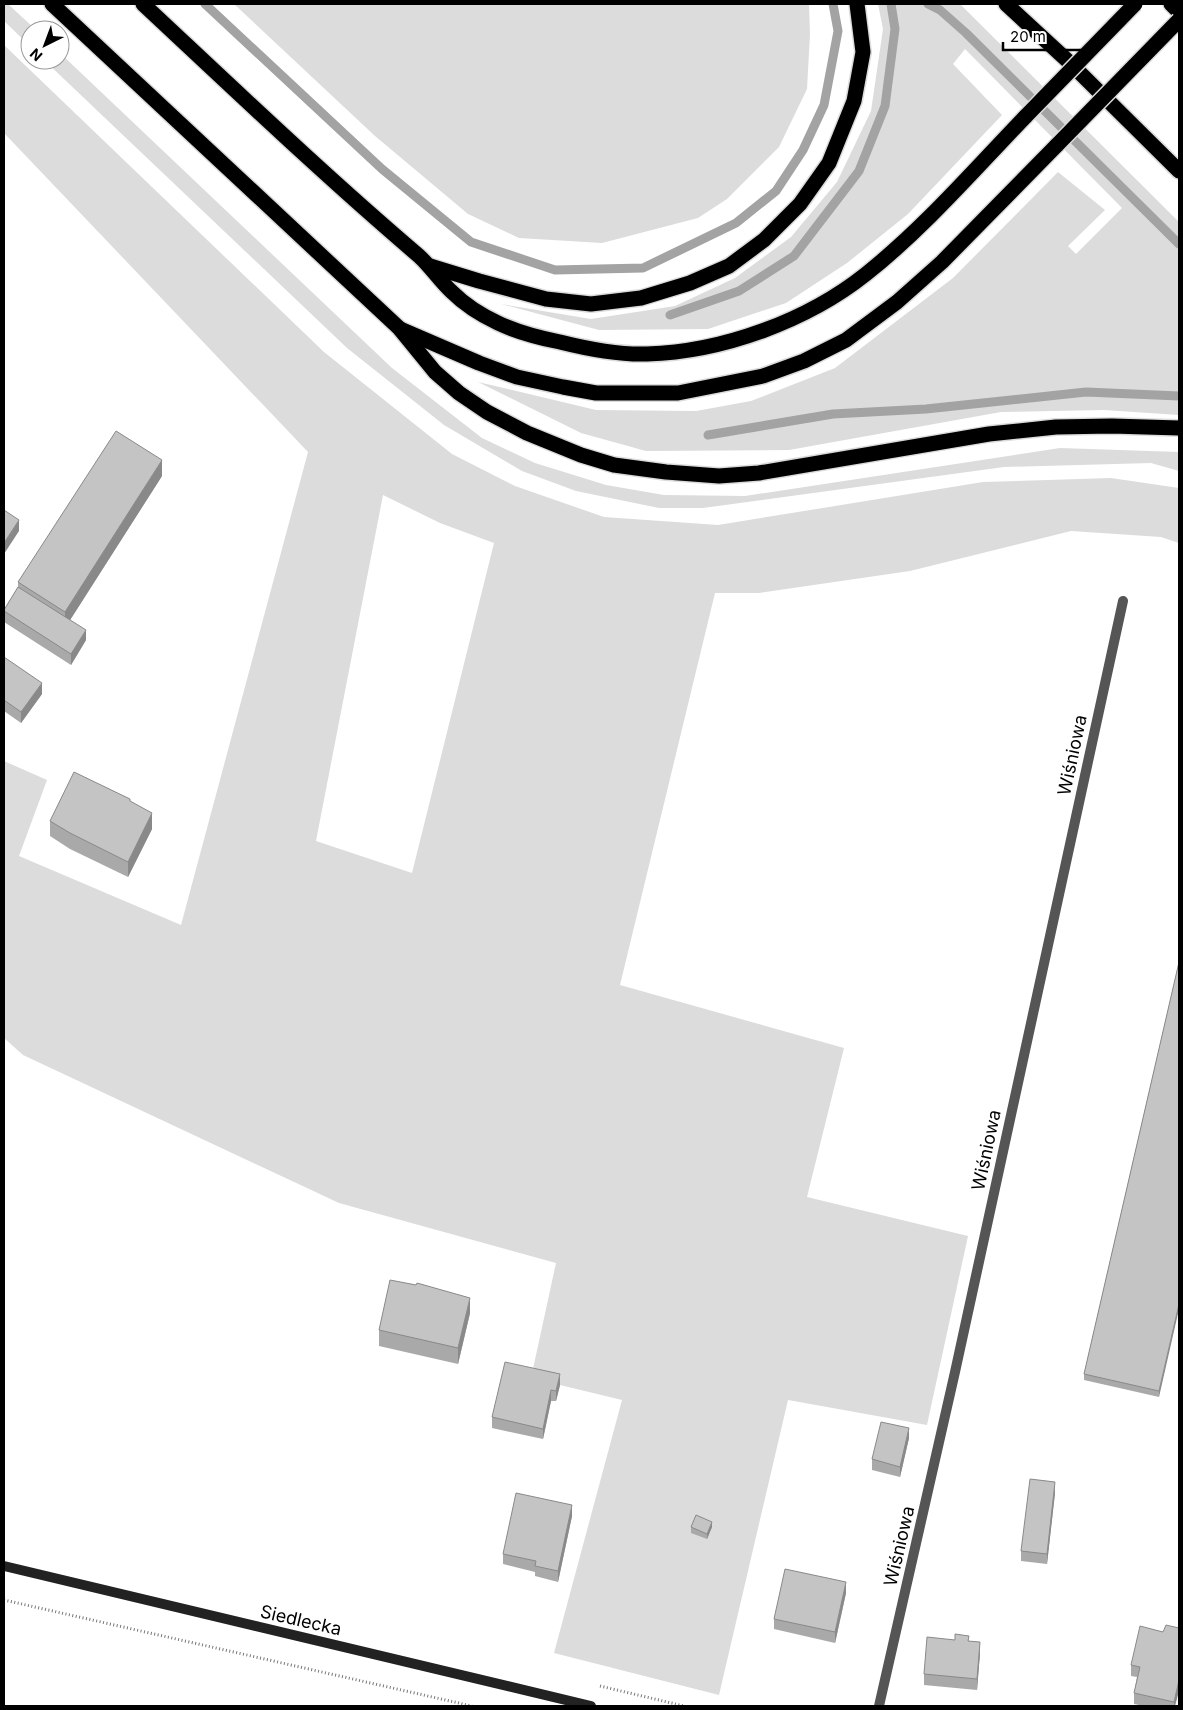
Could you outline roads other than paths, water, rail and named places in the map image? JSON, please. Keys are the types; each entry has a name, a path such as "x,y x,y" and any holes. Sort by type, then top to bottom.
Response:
{"highway":[{"path":"52,4 399,328 435,372 459,393 487,412 527,433 581,455 614,465 666,472 719,476 759,473 989,434 1056,427 1179,428"},
{"path":"144,4 361,206 430,266 450,290 467,305 498,323 543,338 582,347 645,354 720,345 763,331 813,308 865,275 911,235 1135,4"},
{"path":"430,266 546,299 591,304 641,298 690,283 729,266 764,240 800,204 829,162 854,100 863,52 857,4"},
{"path":"1006,4 1069,62 1179,171"},
{"path":"1171,4 1179,12"},
{"path":"399,328 479,363 517,377 563,388 596,393 678,393 726,385 763,376 804,361 846,340 897,302 942,262 1179,20"}],"main road":[{"name":"Siedlecka","path":"4,1566 591,1706"}],"street":[{"name":"Wiśniowa","path":"879,1706 957,1363 1122,601"}],"waterway":[{"path":"205,4 382,169 471,242 555,270 643,268 736,223 776,191 803,150 824,105 838,31 833,4"},
{"path":"670,315 739,291 794,256 859,171 885,106 895,29 891,4"},
{"path":"928,4 940,10 966,33 1179,244"},
{"path":"708,435 833,414 926,409 1086,392 1179,396"}]}
